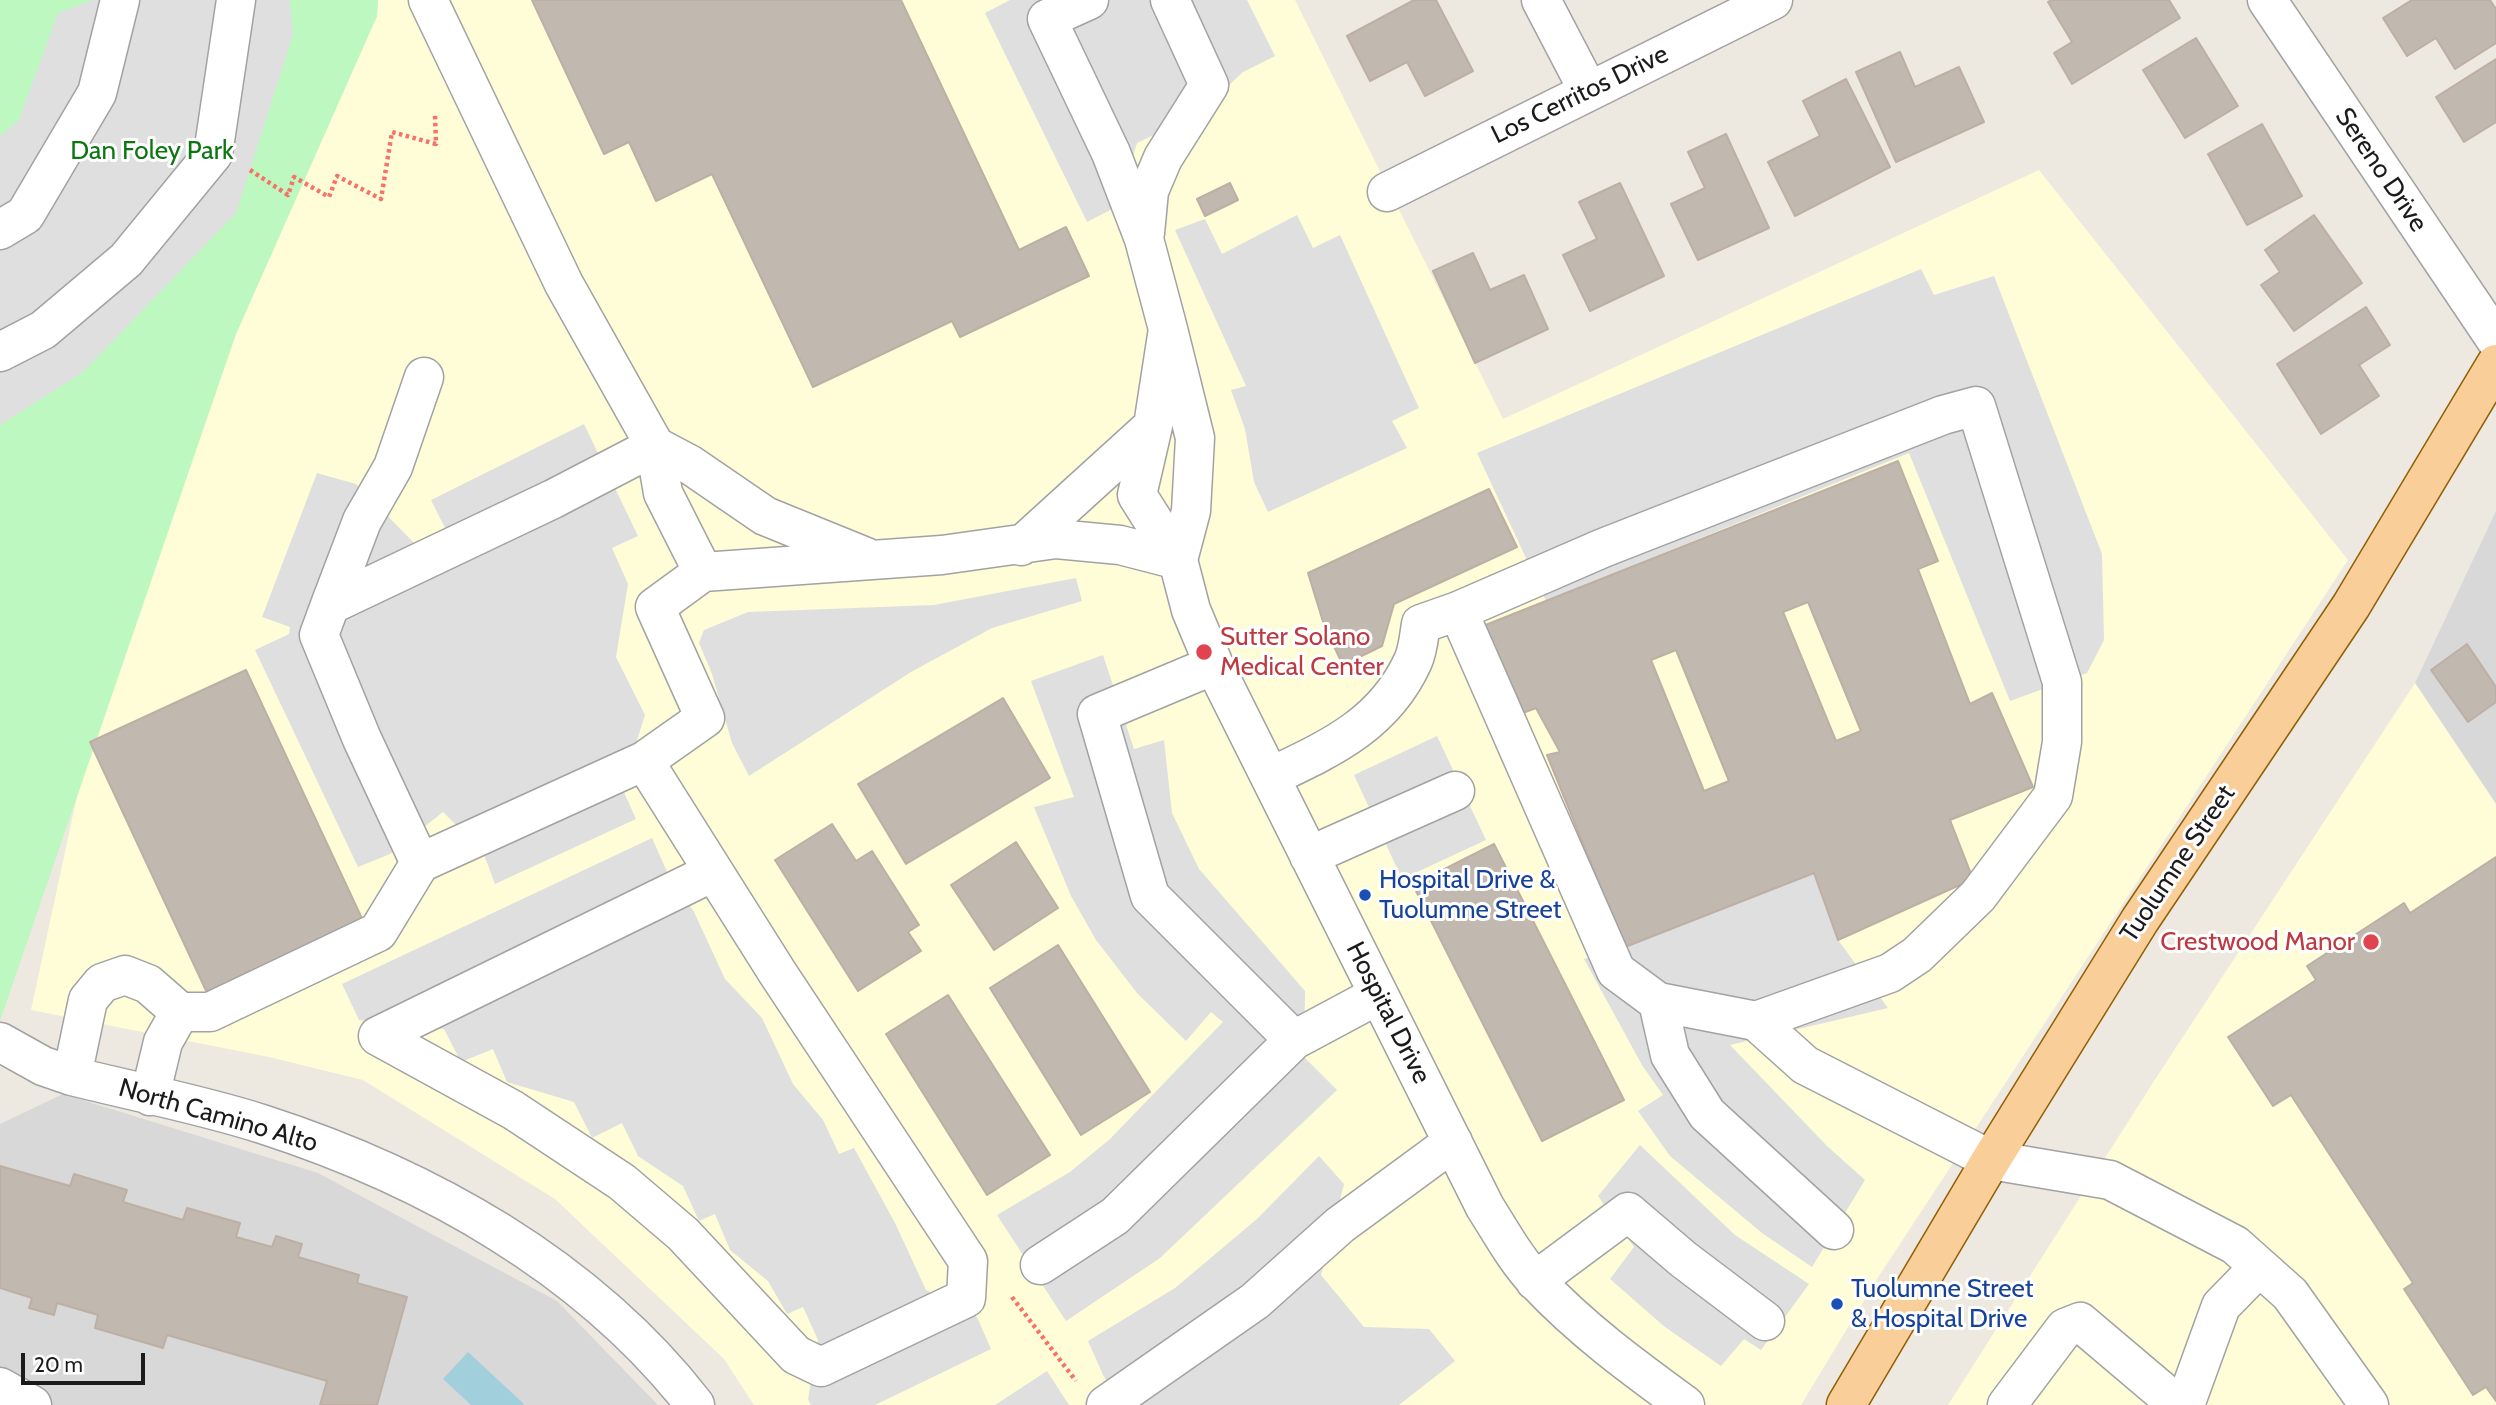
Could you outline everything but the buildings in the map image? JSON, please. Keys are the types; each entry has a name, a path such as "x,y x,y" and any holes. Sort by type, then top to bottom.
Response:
{"main road":[{"name":"Tuolumne Street","path":"1846,1405 1991,1160 2140,920 2351,606 2496,364"}],"street":[{"path":"0,230 25,215 97,93 120,0"},
{"path":"0,352 43,330 126,260 213,155 236,0"},
{"path":"428,0 564,284 655,446 663,493 703,572"},
{"path":"1088,0 1047,19 1111,153 1144,239 1195,438 1191,511 1178,560"},
{"path":"1144,239 1149,191 1163,158 1209,85 1170,0"},
{"path":"1541,0 1588,90"},
{"name":"Los Cerritos Drive","path":"1387,192 1773,0"},
{"name":"Sereno Drive","path":"2267,0 2496,340"},
{"path":"1168,328 1153,426 1137,495 1178,560"},
{"path":"420,863 362,739 319,635 362,521 393,467 424,377"},
{"path":"1270,778 1345,741 1373,718 1414,660 1421,624 1458,611 1603,548 1943,415 1976,406 2062,682 2062,742 2053,796 1978,896 1917,955 1890,973 1756,1021 1658,1002 1616,971 1458,611"},
{"path":"1021,546 1153,426"},
{"path":"655,446 689,464 765,516 872,560"},
{"path":"330,605 553,499 655,446"},
{"path":"0,1055 58,1071 88,1000 102,983 125,975 148,984 180,1012 210,1012 378,932 420,863 644,761 705,718 655,607 703,572 872,560 1021,546 1056,539 1121,545 1178,560"},
{"name":"Hospital Drive","path":"1178,560 1191,610 1214,665 1486,1207 1535,1281 1602,1345 1685,1405"},
{"path":"1214,665 1097,714 1150,895 1294,1040"},
{"path":"644,761 713,872 968,1261 966,1298 821,1367 796,1355 683,1234 622,1182 513,1110 378,1035 713,872"},
{"path":"1309,856 1455,791"},
{"path":"1040,1265 1115,1216 1294,1040 1378,995"},
{"path":"1658,1002 1670,1055 1707,1114 1835,1230"},
{"path":"150,1096 163,1042 180,1012"},
{"path":"1756,1021 1805,1065 1991,1160 2110,1180 2235,1245 2290,1294 2370,1405"},
{"name":"North Camino Alto","path":"0,1042 58,1071 260,1123 344,1153 466,1210 593,1300 642,1345 695,1405"},
{"path":"1094,1397 1255,1301 1340,1225 1453,1142"},
{"path":"1535,1281 1628,1212 1683,1259 1765,1321"},
{"path":"2185,1405 2221,1306 2259,1267"},
{"path":"2007,1405 2065,1328 2080,1322 2178,1405"},
{"path":"0,1387 32,1405"}],"path":[{"path":"250,170 288,195 294,177 329,197 337,176 381,199 392,132 436,144 435,104 485,118"},
{"path":"968,1261 1004,1285 1052,1353 1094,1397"}],"shaded area":[{"path":"93,0 290,0 293,35 236,213 83,372 0,425 0,136 19,120 58,13"},
{"name":"Sutter Solano Medical Center","path":"378,0 1295,0 1503,419 2039,170 2348,560 1879,1276 1801,1405 754,1405 724,1359 555,1199 363,1080 269,1057 31,1010 88,745 236,334 377,16"},
{"path":"1010,0 1247,0 1275,56 1243,72 1199,113 1137,143 1118,206 1087,222 985,13"},
{"path":"1297,215 1313,248 1340,235 1419,408 1392,421 1407,448 1268,512 1254,482 1245,429 1231,390 1246,386 1175,230 1205,219 1222,254"},
{"path":"1921,269 1934,295 1994,276 2102,554 2104,640 2087,673 2010,701 1909,453 1546,601 1477,453"},
{"path":"584,424 638,536 612,548 628,584 616,657 645,715 622,788 636,819 495,884 483,852 443,812 390,854 358,867 255,650 289,634 290,627 262,617 317,473 356,484 421,550 449,536 431,500"},
{"path":"2496,511 2496,804 2415,683"},
{"path":"1076,578 1082,601 992,628 911,672 749,776 732,743 712,674 699,643 704,630 748,612 934,605"},
{"path":"1103,655 1134,749 1164,740 1172,813 1199,869 1305,991 1304,1057 1337,1090 1160,1258 1066,1321 997,1215 1070,1172 1110,1139 1223,1022 1211,1012 1186,1041 1137,993 1096,940 1071,896 1034,807 1074,797 1031,681"},
{"name":"Crestwood Manor","path":"2415,683 2496,804 2496,1405 1948,1405 2154,1081"},
{"path":"1437,736 1486,840 1402,879 1354,775"},
{"path":"652,838 668,874 694,912 725,979 762,1018 793,1084 823,1120 839,1154 854,1148 895,1223 926,1290 977,1317 991,1349 875,1405 811,1405 808,1399 818,1340 803,1307 787,1314 768,1281 730,1250 715,1214 699,1221 683,1186 638,1156 622,1123 592,1138 574,1102 507,1082 493,1049 461,1062 444,1029 359,1020 342,984"},
{"path":"1814,873 1838,940 1888,1008 1730,1045 1827,1146 1865,1180 1812,1267 1762,1233 1670,1156 1638,1111 1663,1095 1642,1065 1584,959"},
{"path":"63,1094 318,1173 557,1301 658,1405 0,1405 0,1124"},
{"path":"1640,1145 1735,1235 1809,1284 1761,1350 1744,1339 1721,1366 1665,1327 1610,1279 1634,1247 1598,1196"},
{"path":"1319,1156 1344,1184 1321,1275 1364,1327 1429,1329 1455,1361 1399,1405 1122,1405 1103,1375 1088,1341 1175,1288 1257,1219"},
{"path":"1047,1371 1069,1405 995,1405"}],"green space":[{"name":"Dan Foley Park","path":"0,0 378,0 377,16 236,334 0,1021"}],"water":[{"path":"468,1352 524,1404 471,1405 443,1379"}],"place":[{"name":"Sutter Solano Medical Center","path":"1204,652"},
{"name":"Hospital Drive & Tuolumne Street","path":"1365,895"},
{"name":"Crestwood Manor","path":"2371,942"},
{"name":"Tuolumne Street & Hospital Drive","path":"1837,1304"}]}
